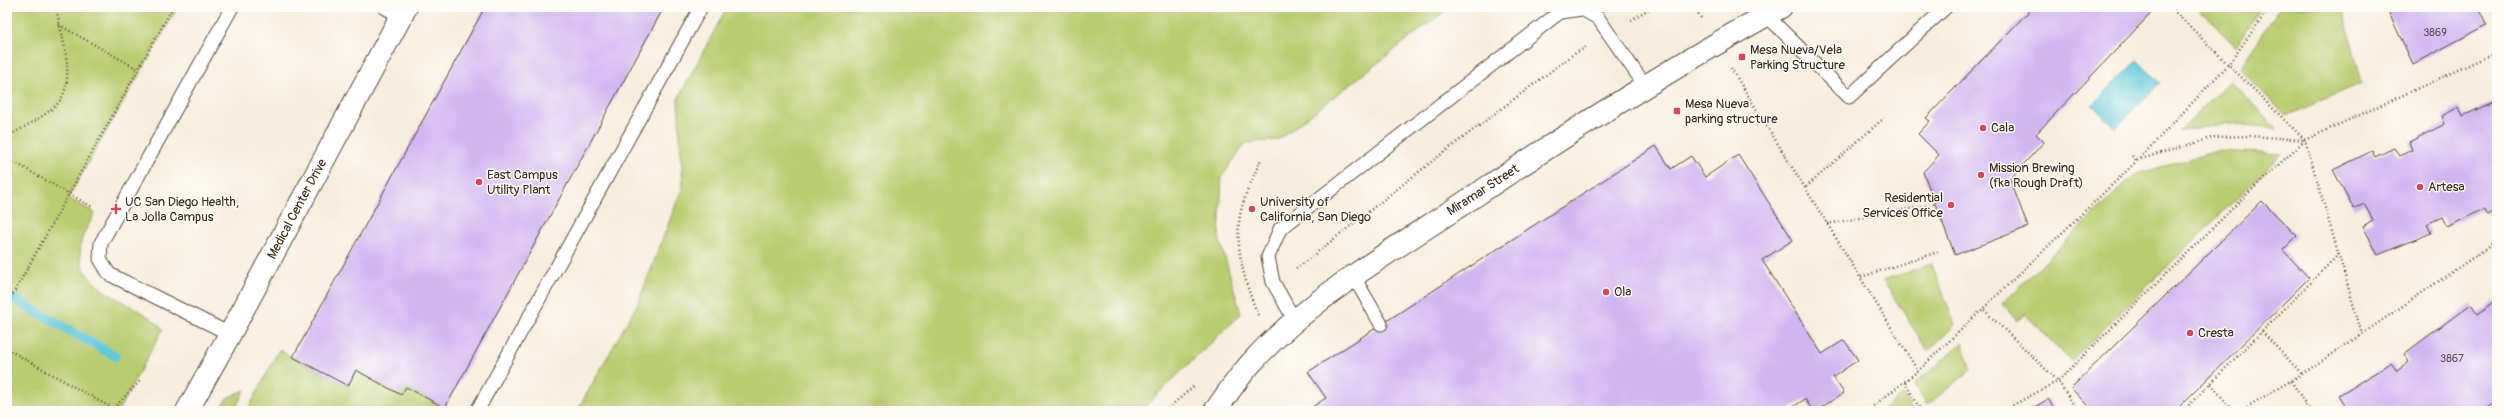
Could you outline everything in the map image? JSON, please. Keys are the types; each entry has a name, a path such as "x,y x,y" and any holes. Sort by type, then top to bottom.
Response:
{"street":[{"name":"Medical Center Drive","path":"187,411 230,334 397,10"},
{"name":"Miramar Street","path":"1215,411 1253,361 1295,321 1354,277 1496,181 1646,87 1774,11"}],"lane":[{"path":"230,334 109,274 100,259 101,243 113,219 232,7"},
{"path":"477,411 701,7"},
{"path":"1774,11 1849,97 1946,7"},
{"path":"1295,321 1273,282 1268,257 1280,229 1560,12 1582,9 1598,18 1646,87"},
{"path":"1354,277 1381,324"}],"path":[{"path":"7,138 52,109 66,91 69,78 56,7"},
{"path":"8,304 173,7"},
{"path":"1625,23 1652,7"},
{"path":"1694,7 1701,19"},
{"path":"2170,7 2305,140 2340,254 2362,334"},
{"path":"1867,411 1918,371 1984,310 2138,160 2228,65 2270,7"},
{"path":"59,24 138,69"},
{"path":"1294,271 1435,159 1571,56 1590,45"},
{"path":"2002,411 2058,381 2243,198 2305,140 2497,52"},
{"path":"1730,68 1806,187 1827,224 1918,371"},
{"path":"1806,187 1884,118"},
{"path":"2138,160 2215,137 2251,136 2305,140"},
{"path":"2132,156 2138,160"},
{"path":"7,158 113,219"},
{"path":"1258,317 1244,283 1239,247 1241,208 1261,158"},
{"path":"1827,224 1936,204"},
{"path":"2240,411 2302,374 2497,241"},
{"path":"1861,277 1938,252"},
{"path":"2183,411 2340,254"},
{"path":"1984,310 2058,381 2078,411"},
{"path":"2262,332 2302,374"},
{"path":"7,349 112,410 117,411"},
{"path":"112,410 140,380"},
{"path":"2291,381 2310,411"},
{"path":"1905,382 1921,411"},
{"path":"2211,384 2233,411"},
{"path":"1166,411 1195,386"}],"green space":[{"path":"7,7 178,7 68,198 95,213 82,238 81,257 85,271 95,283 108,293 151,318 163,329 118,411 7,411"},
{"path":"727,7 1450,7 1278,140 1246,143 1222,176 1219,237 1241,314 1140,411 577,411 638,303 683,186 678,99"},
{"path":"2204,7 2260,7 2236,47 2199,9"},
{"path":"2280,7 2342,7 2362,83 2286,116 2240,69"},
{"path":"2230,81 2277,129 2230,123 2178,132"},
{"path":"2217,151 2282,154 2071,361 2025,314 2017,321 2002,304 2134,175"},
{"path":"1932,264 1955,325 1928,351 1883,280"},
{"path":"1962,343 1971,370 1927,405 1914,385"},
{"path":"279,350 347,386 356,370 406,387 450,410 247,411"},
{"path":"245,390 234,411 220,411 227,398"},
{"path":"1903,394 1913,411 1882,411"}],"water":[{"path":"2137,60 2160,83 2115,128 2092,105"}],"building":[{"name":"East Campus Utility Plant","path":"485,7 664,7 445,408 406,387 401,395 356,370 348,386 293,357"},
{"name":"Cala","path":"2033,7 2157,7 2036,134 2044,142 2010,179 2028,227 1955,255 1923,172 1939,155 1918,134 1930,121 1926,118"},
{"path":"2386,7 2483,7 2479,9 2487,25 2413,64"},
{"name":"Artesa","path":"2497,100 2497,209 2487,215 2484,209 2447,227 2442,217 2427,224 2431,233 2378,255 2363,226 2373,220 2364,204 2354,209 2333,170 2372,151 2375,157 2394,148 2399,156 2412,150 2409,142 2445,124 2442,116 2459,107 2463,116"},
{"name":"Ola","path":"1656,146 1671,169 1691,156 1705,177 1738,155 1793,240 1762,260 1822,354 1844,340 1858,360 1833,377 1844,393 1816,411 1813,411 1805,399 1787,411 1310,411 1309,409 1326,398 1308,372"},
{"name":"Cresta","path":"2262,201 2297,236 2283,250 2309,278 2175,411 2082,411 2087,405 2071,388"},
{"path":"2497,300 2497,402 2483,411 2349,411 2339,395 2391,363 2397,371 2409,362 2404,354 2471,304 2478,314"},
{"path":"2048,399 2056,411 2028,411"}],"waterway":[{"path":"7,295 115,356"}],"place":[{"name":"Mesa Nueva/Vela Parking Structure","path":"1742,57"},
{"name":"Mesa Nueva parking structure","path":"1677,111"},
{"name":"Cala","path":"1983,128"},
{"name":"Mission Brewing (fka Rough Draft)","path":"1981,175"},
{"name":"East Campus Utility Plant","path":"479,182"},
{"name":"Artesa","path":"2420,187"},
{"name":"Residential Services Office","path":"1951,205"},
{"name":"UC San Diego Health, La Jolla Campus","path":"116,209"},
{"name":"University of California, San Diego","path":"1252,209"},
{"name":"Ola","path":"1606,292"},
{"name":"Cresta","path":"2190,333"}]}
